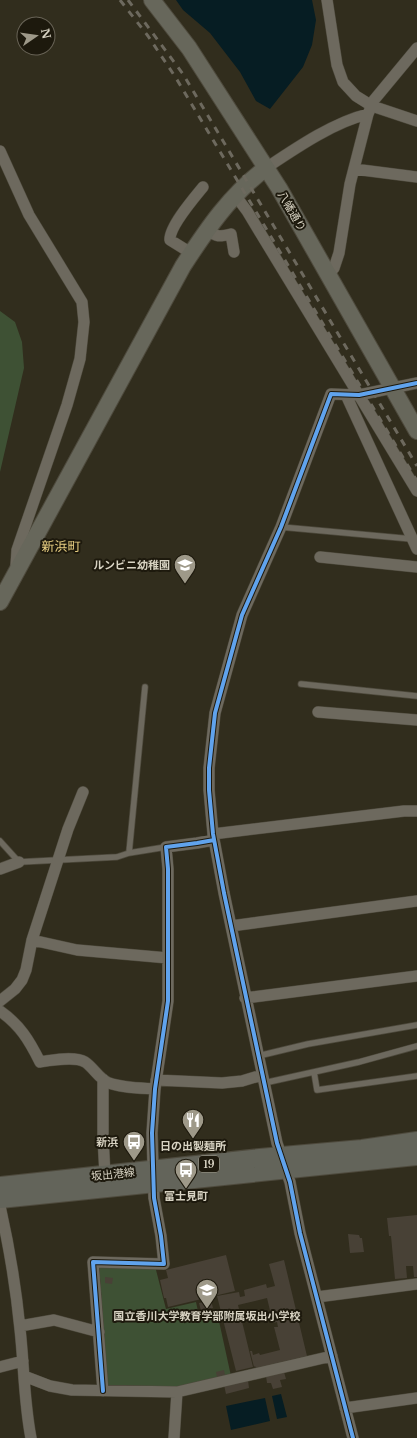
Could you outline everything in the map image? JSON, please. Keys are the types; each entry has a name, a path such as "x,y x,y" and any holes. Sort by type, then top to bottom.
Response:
{"main road":[{"name":"坂出港線","path":"0,1200 282,1157 362,1149 417,1141"},
{"name":"坂出港線","path":"282,1157 417,1156"},
{"name":"坂出港線","path":"0,1186 105,1175 154,1176"}],"street":[{"name":"八幡通り","path":"152,0 189,48 287,202 417,430"},
{"path":"329,0 337,65 344,82 370,110 417,121"},
{"path":"328,274 334,268 339,253 350,184 370,110 374,100 417,48"},
{"path":"0,602 182,266 217,216 252,179 266,168 300,146 353,117 370,110"},
{"path":"0,151 29,215 82,302 84,322 80,359 67,406 17,550 16,565 19,568"},
{"path":"354,169 417,177"},
{"path":"191,253 170,240 169,234 203,187"},
{"path":"236,195 417,491"},
{"path":"207,230 215,236 231,234 234,252"},
{"path":"353,1438 346,1408 338,1386 332,1356 300,1233 290,1182 282,1157 245,998 214,837 209,790 209,768 215,713 242,615 281,527 331,394 359,395 417,383"},
{"path":"346,395 415,544"},
{"path":"320,557 417,567"},
{"path":"318,712 417,720"},
{"path":"0,1001 15,989 22,980 26,970 32,940 68,829 83,792"},
{"path":"103,1391 93,1262 164,1264 161,1236 154,1198 152,1133 155,1085 168,1001 168,869 166,847 197,843 214,837 404,811 417,811"},
{"path":"0,869 19,862"},
{"path":"231,926 417,901"},
{"path":"32,940 77,950 168,958"},
{"path":"245,998 417,976"},
{"path":"0,1011 19,1027 32,1046 40,1062 59,1059 85,1062 109,1083 128,1088 155,1085 222,1083 263,1079"},
{"path":"103,1079 103,1137 105,1175"},
{"path":"0,1206 14,1276 20,1326 27,1418 31,1438"},
{"path":"317,1297 417,1284"},
{"path":"20,1326 54,1320 99,1332"},
{"path":"24,1376 50,1386 72,1390 176,1392 332,1356"},
{"path":"0,1367 23,1361"},
{"path":"174,1438 176,1392"},
{"path":"346,1408 417,1398"}],"lane":[{"path":"281,527 415,544"},
{"path":"301,684 417,696"},
{"path":"129,853 146,687"},
{"path":"0,841 19,862 117,857 129,853 166,847"},
{"path":"258,1056 308,1044 417,1026"},
{"path":"263,1079 314,1072 359,1062 417,1046"},
{"path":"314,1072 317,1090 417,1076"}],"green space":[{"path":"0,311 15,322 22,342 24,368 0,472"},
{"path":"99,1264 155,1266 166,1309 196,1302 199,1316 217,1312 231,1376 175,1389 108,1388"}],"water":[{"path":"176,0 312,0 316,20 312,45 303,67 270,109 256,101 240,72 210,33 183,10"},
{"path":"281,1394 287,1417 277,1419 272,1396"},
{"path":"265,1398 270,1421 231,1430 226,1406"}],"building":[{"path":"417,1215 417,1277 414,1277 413,1266 406,1266 407,1278 395,1279 391,1236 389,1236 387,1218"},
{"path":"348,1234 359,1235 360,1238 362,1238 364,1252 350,1253"},
{"path":"226,1255 235,1291 168,1307 166,1298 164,1298 160,1280 168,1278 166,1270"},
{"path":"284,1260 307,1356 256,1368 255,1366 254,1367 250,1351 252,1351 253,1355 259,1353 260,1355 280,1350 274,1327 278,1327 277,1322 273,1323 267,1298 238,1305 253,1367 236,1371 217,1296 239,1292 240,1297 245,1296 244,1290 266,1284 267,1288 275,1286 269,1264"},
{"path":"105,1277 113,1278 112,1284 105,1283"},
{"path":"211,1300 213,1308 201,1311 199,1303"},
{"path":"224,1370 225,1375 217,1377 216,1372"},
{"path":"284,1372 286,1379 280,1380 282,1387 273,1389 271,1383 267,1383 266,1376"},
{"path":"248,1380 249,1388 226,1394 224,1385"}],"railway":[{"path":"120,0 148,36 176,78 417,481"},
{"path":"128,0 183,74 417,466"}],"cycle path":[{"path":"353,1438 300,1233 290,1182 277,1143 213,834 209,790 209,768 215,713 242,615 281,527 331,394 359,395 417,383"},
{"path":"103,1391 93,1262 164,1264 161,1236 154,1198 152,1133 155,1089 168,1001 168,869 166,847 214,840"}],"place":[{"name":"ルンビニ幼稚園","path":"185,584"},
{"name":"日の出製麺所","path":"193,1140"},
{"name":"新浜","path":"134,1162"},
{"name":"富士見町","path":"186,1190"},
{"name":"国立香川大学教育学部附属坂出小学校","path":"207,1310"}],"district":[{"name":"新浜町","path":"61,546"}]}
